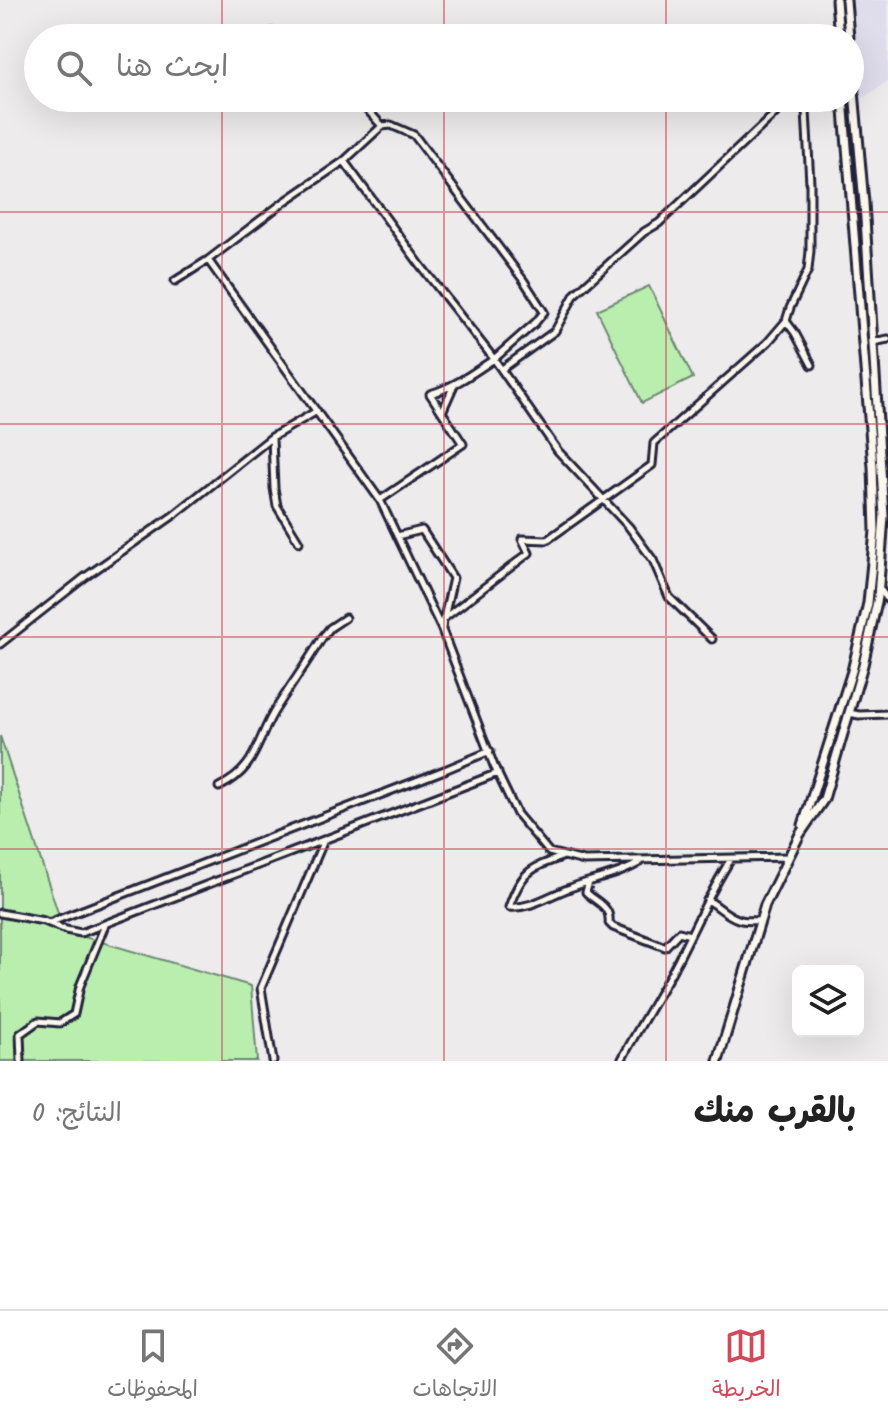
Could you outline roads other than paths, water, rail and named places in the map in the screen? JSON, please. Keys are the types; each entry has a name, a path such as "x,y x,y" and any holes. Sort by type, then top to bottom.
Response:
{"main road":[{"path":"836,0 838,24"},
{"path":"846,0 848,24"},
{"path":"800,834 852,671 868,603 875,531 873,467 844,112"},
{"path":"718,1061 765,905 800,834 824,799 863,665 879,589 885,485 855,112"},
{"path":"856,262 861,257 867,260"},
{"path":"858,289 865,291 869,287"},
{"path":"863,351 874,346"}],"street":[{"path":"370,112 382,126"},
{"path":"502,369 555,331 575,294 644,232 659,223 777,112"},
{"path":"443,619 523,560 529,553 522,539 547,540 652,465 654,443 768,342 786,321 808,270 810,251 806,112"},
{"path":"175,281 344,161 382,126 391,125 414,135 544,312 494,359 455,385 430,394 463,444 380,500"},
{"path":"344,161 502,369 558,451 629,527 653,560 669,597 712,639"},
{"path":"208,260 380,500 442,630 517,814 549,852 584,861 788,857"},
{"path":"786,321 812,365"},
{"path":"874,346 888,339"},
{"path":"442,412 455,385"},
{"path":"0,644 85,577 174,515 272,437 317,411"},
{"path":"272,437 277,506 299,542"},
{"path":"397,536 422,530 453,578 442,630"},
{"path":"879,589 888,600"},
{"path":"219,787 230,782 251,762 275,710 322,638 345,618"},
{"path":"849,713 888,714"},
{"path":"49,923 490,751"},
{"path":"0,913 81,933 498,773"},
{"path":"273,1061 261,988 324,840"},
{"path":"565,856 543,864 523,877 509,907 524,907 643,860"},
{"path":"621,1061 670,974 716,881 731,859"},
{"path":"589,882 586,892 609,912 609,923 613,927 665,947 679,932 690,935"},
{"path":"707,900 738,919 760,921"},
{"path":"21,1061 20,1034 38,1021 60,1023 74,1014 80,986 105,924"}]}
